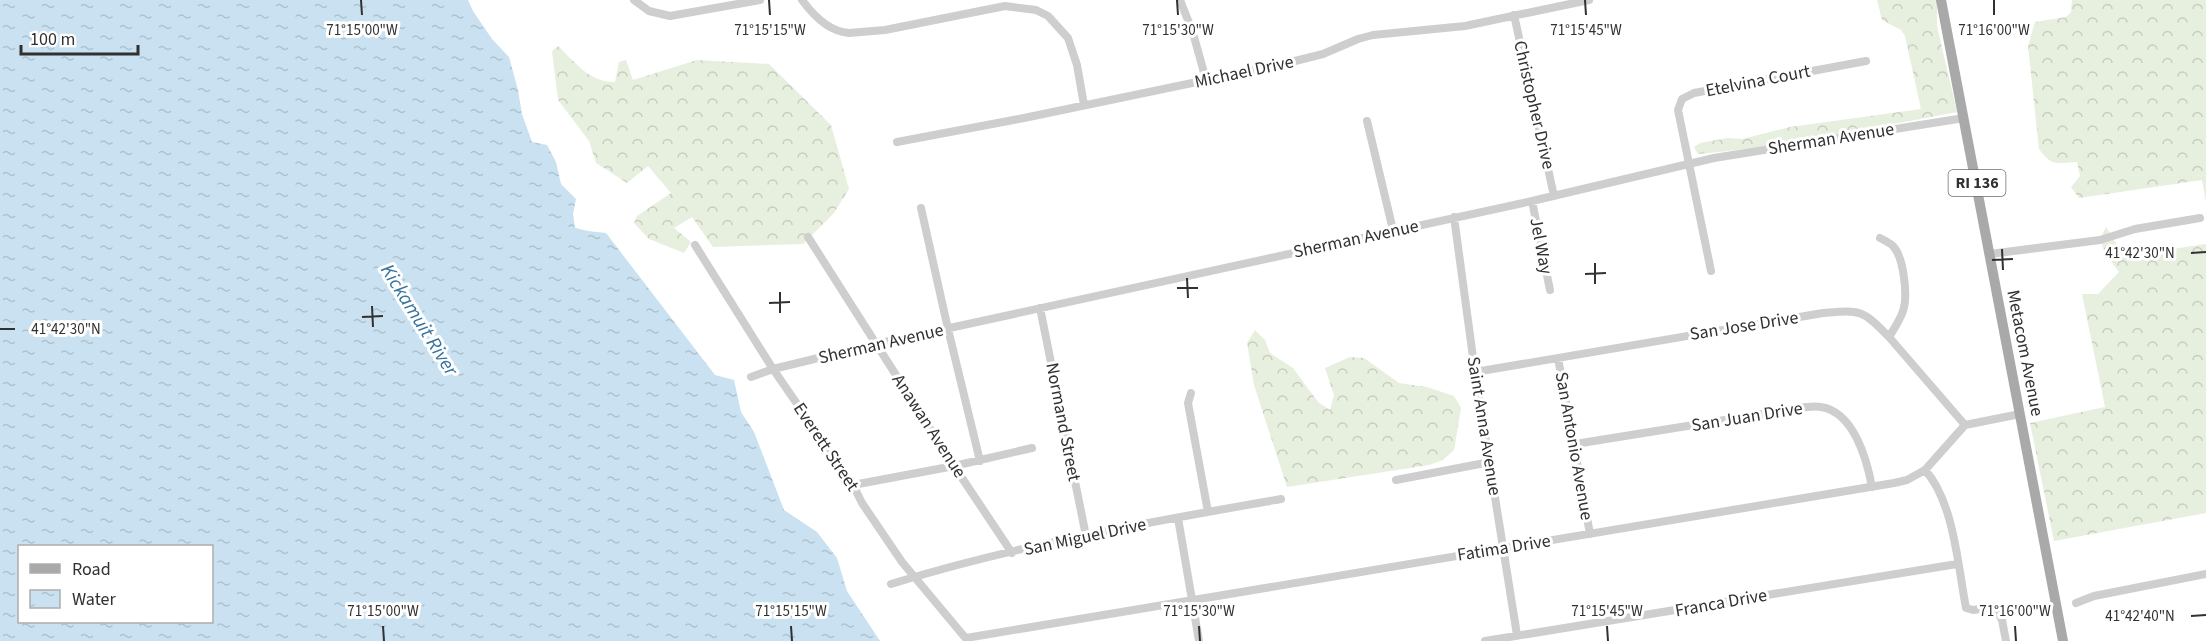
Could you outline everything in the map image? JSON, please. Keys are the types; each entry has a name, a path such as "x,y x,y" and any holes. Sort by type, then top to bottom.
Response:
{"main road":[{"name":"Metacom Avenue","path":"1941,0 2063,641"}],"street":[{"path":"634,0 649,11 670,16 760,0"},
{"path":"802,0 812,13 844,33 885,30 1005,6 1036,10 1048,16 1068,38 1077,65 1084,105"},
{"path":"1180,0 1193,33 1206,80"},
{"name":"Michael Drive","path":"897,142 1303,59 1374,35 1446,29 1589,0"},
{"name":"Christopher Drive","path":"1514,15 1554,196"},
{"name":"Etelvina Court","path":"1688,164 1678,110 1682,99 1694,93 1866,61"},
{"name":"Sherman Avenue","path":"752,377 773,369 876,344 1532,201 1688,164 1754,151 1964,118"},
{"path":"1367,121 1393,230"},
{"path":"1688,164 1711,271"},
{"name":"Jel Way","path":"1532,201 1550,290"},
{"path":"921,208 980,461"},
{"name":"Saint Anna Avenue","path":"1455,217 1475,372 1517,635"},
{"path":"1990,254 2100,240 2135,229 2200,218"},
{"name":"Anawan Avenue","path":"808,237 1012,553"},
{"path":"1880,238 1893,246 1901,263 1904,278 1903,312 1889,337"},
{"name":"Everett Street","path":"695,245 773,369 853,485 862,503 902,562 967,639"},
{"name":"Normand Street","path":"1040,308 1086,536"},
{"name":"San Jose Drive","path":"1475,372 1823,313 1856,311 1877,325 1889,337 1965,426"},
{"name":"San Antonio Avenue","path":"1558,358 1590,534"},
{"path":"1191,393 1188,403 1208,512"},
{"name":"San Juan Drive","path":"1575,444 1821,407 1840,417 1856,437 1867,462 1872,487"},
{"path":"1965,426 2020,414"},
{"name":"Fatima Drive","path":"967,639 1907,480 1925,470 1965,426"},
{"path":"853,485 980,461 1032,448"},
{"path":"1396,480 1490,462"},
{"path":"1925,470 1930,475 1946,512 1966,608 1973,610 1995,607 2002,620 2006,641"},
{"name":"San Miguel Drive","path":"891,584 1086,536 1281,499"},
{"path":"1178,518 1199,641"},
{"name":"Franca Drive","path":"1485,641 1957,564"},
{"path":"2076,603 2094,596 2206,574"}],"green space":[{"path":"1877,0 1937,0 1937,26 1957,112 1796,142 1698,154 1694,147 1700,143 1728,138 1742,139 1790,127 1921,109 1905,36 1901,30 1882,20"},
{"path":"2072,0 2206,0 2206,202 2202,180 2079,198 2071,187 2080,176 2077,162 2055,163 2047,159 2039,149 2028,46 2035,22 2066,17 2071,12"},
{"path":"558,46 590,75 615,82 619,62 626,60 633,80 697,60 769,64 831,125 849,189 834,213 803,244 713,247 692,217 674,228 691,242 684,253 649,239 634,223 637,216 671,193 648,166 627,183 596,163 589,141 558,100 552,51"},
{"path":"2106,227 2118,245 2129,252 2150,252 2206,244 2206,513 2054,541 2030,423 2105,407 2082,294 2098,294 2119,272 2105,253 2100,239"},
{"path":"1255,330 1265,340 1270,353 1293,368 1318,402 1330,410 1334,395 1325,368 1350,357 1364,358 1399,383 1427,387 1454,396 1461,408 1454,450 1443,460 1429,465 1287,487 1254,385 1247,343"}],"water":[{"name":"Kickamuit River","path":"0,0 468,0 492,39 509,57 522,114 532,142 547,145 556,162 561,184 576,199 573,214 575,228 606,233 715,375 734,380 741,412 754,432 784,510 817,532 837,558 847,591 880,641 0,641"}]}
